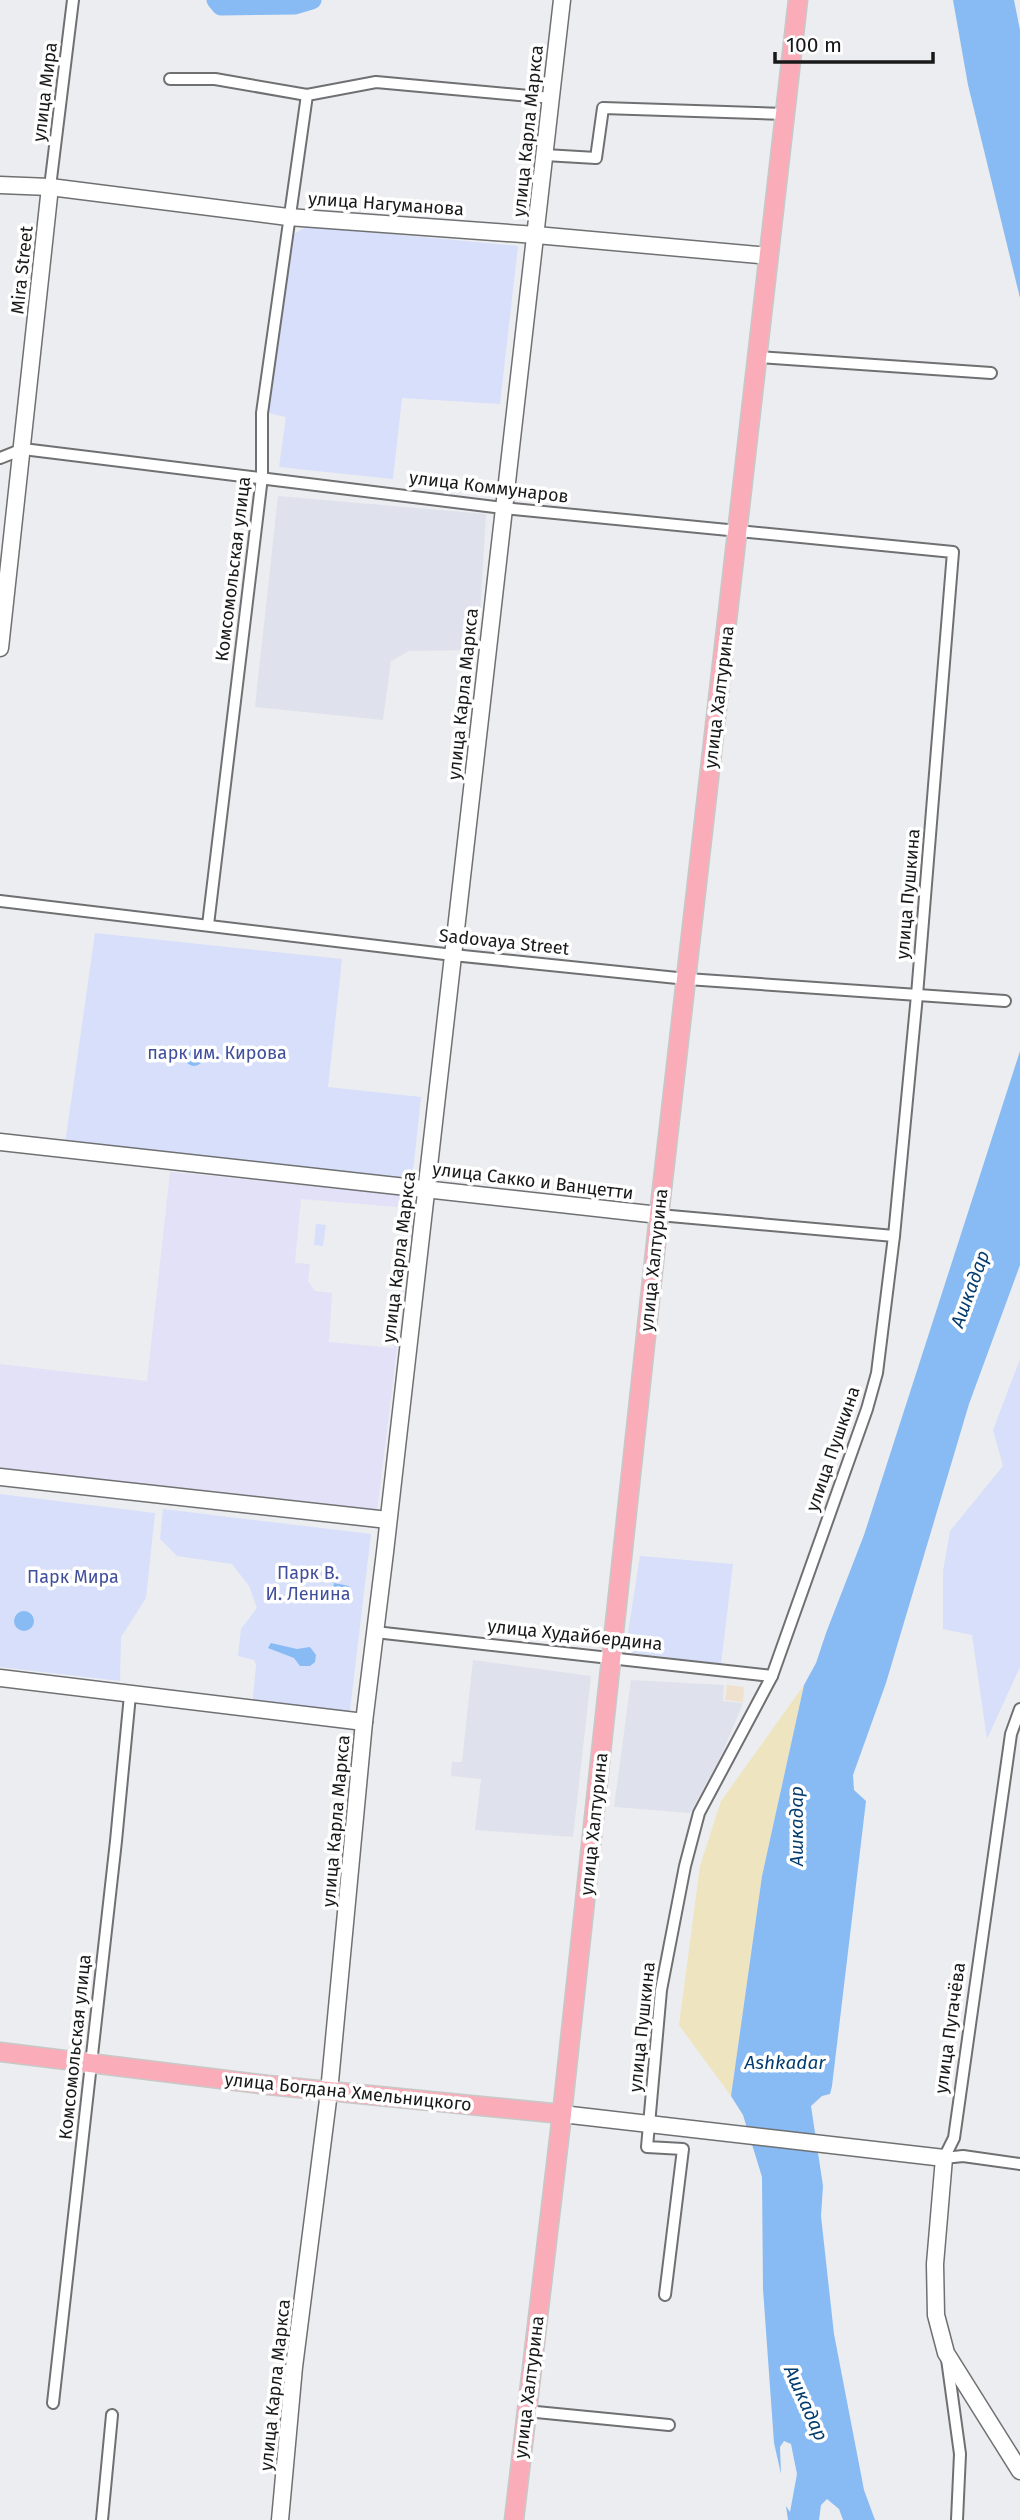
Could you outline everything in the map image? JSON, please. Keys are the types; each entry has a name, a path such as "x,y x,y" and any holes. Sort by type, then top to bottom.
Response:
{"main road":[{"name":"улица Халтурина","path":"514,2520 562,2113 659,1215 798,0"},
{"name":"улица Богдана Хмельницкого","path":"0,2052 329,2092 562,2113"}],"street":[{"name":"улица Мира","path":"50,187 73,0"},
{"name":"улица Карла Маркса","path":"281,2520 294,2367 329,2092 364,1722 562,0"},
{"path":"170,79 215,79 307,95 376,82 551,98"},
{"name":"Комсомольская улица","path":"208,925 262,477 262,413 307,95"},
{"path":"545,155 596,158 603,108 785,114"},
{"name":"улица Нагуманова","path":"0,185 50,187 288,217 536,234 769,256"},
{"name":"Mira Street","path":"0,648 50,187"},
{"path":"757,357 991,373"},
{"path":"0,458 23,449"},
{"name":"улица Коммунаров","path":"23,449 503,508 953,552"},
{"name":"улица Пушкина","path":"666,2295 683,2149 647,2147 661,1990 685,1866 699,1813 772,1676 867,1409 877,1373 894,1236 917,995 953,552"},
{"name":"Sadovaya Street","path":"0,901 453,955 687,979 1005,1002"},
{"name":"улица Сакко и Ванцетти","path":"0,1142 659,1215 894,1236"},
{"path":"0,1477 388,1520"},
{"name":"улица Худайбердина","path":"375,1632 772,1676"},
{"path":"0,1678 364,1722"},
{"name":"Комсомольская улица","path":"53,2403 130,1695"},
{"name":"улица Пугачёва","path":"957,2520 960,2454 946,2353 936,2315 935,2291 944,2158 954,2138 1010,1734 1020,1709"},
{"name":"улица Богдана Хмельницкого","path":"562,2113 944,2158"},
{"path":"944,2158 963,2156 1020,2164"},
{"name":"улица Пугачёва","path":"946,2353 1020,2471"},
{"path":"526,2412 669,2425"},
{"path":"102,2520 111,2415"}],"shaded area":[{"path":"278,496 486,514 478,650 409,651 391,661 383,720 255,707"},
{"path":"170,1172 416,1195 377,1512 0,1468 0,1364 147,1381","holes":["301,1199 408,1208 393,1348 329,1342 332,1293 315,1291 308,1281 310,1264 295,1263"]},
{"path":"473,1660 591,1676 573,1837 475,1830 481,1779 451,1776 452,1762 462,1762"},
{"path":"631,1680 724,1685 723,1701 743,1703 721,1756 690,1813 614,1807"},
{"path":"727,1685 744,1687 743,1702 725,1700"}],"green space":[{"path":"307,226 518,246 500,404 402,398 393,479 279,467 286,417 268,413 288,238"},
{"name":"парк им. Кирова","path":"95,933 342,959 328,1087 421,1097 412,1181 65,1144"},
{"path":"316,1224 326,1225 323,1246 314,1245"},
{"path":"1020,1359 1020,1667 987,1739 972,1635 943,1629 943,1571 950,1531 1003,1466 993,1430"},
{"name":"Парк Мира","path":"0,1494 155,1513 146,1598 121,1637 120,1681 0,1667"},
{"name":"Парк В. И. Ленина","path":"163,1509 371,1534 349,1718 252,1708 256,1665 254,1660 238,1656 241,1629 257,1608 249,1586 232,1564 177,1556 160,1539"},
{"path":"640,1556 733,1564 721,1664 625,1652"}],"sand":[{"path":"804,1685 762,1876 731,2096 679,2025 700,1866 721,1801"}],"water":[{"path":"953,0 1014,0 1020,30 1020,298 968,85"},
{"path":"194,1048 200,1051 203,1057 200,1063 194,1066 188,1063 185,1057 188,1051"},
{"name":"Ashkadar","path":"1020,1051 1020,1265 969,1404 886,1683 853,1775 854,1790 866,1801 832,2086 830,2094 822,2096 811,2106 823,2186 821,2216 834,2334 864,2490 875,2520 843,2520 839,2509 827,2499 821,2505 819,2520 788,2520 786,2506 790,2512 797,2474 791,2444 784,2441 780,2447 781,2474 774,2443 763,2289 762,2177 743,2115 731,2096 762,1876 804,1685 816,1663 864,1535"},
{"path":"334,1583 349,1586 346,1601 331,1598"},
{"path":"24,1611 31,1614 34,1621 31,1628 24,1631 17,1628 14,1621 17,1614"},
{"path":"271,1643 297,1649 310,1647 316,1655 315,1662 310,1666 300,1666 294,1658 268,1648"}],"waterway":[{"path":"216,0 221,6 295,5 312,0"}],"water label":[{"name":"Ашкадар","path":"970,1289"},
{"name":"Ашкадар","path":"796,1826"},
{"name":"Ашкадар","path":"806,2403"}]}
